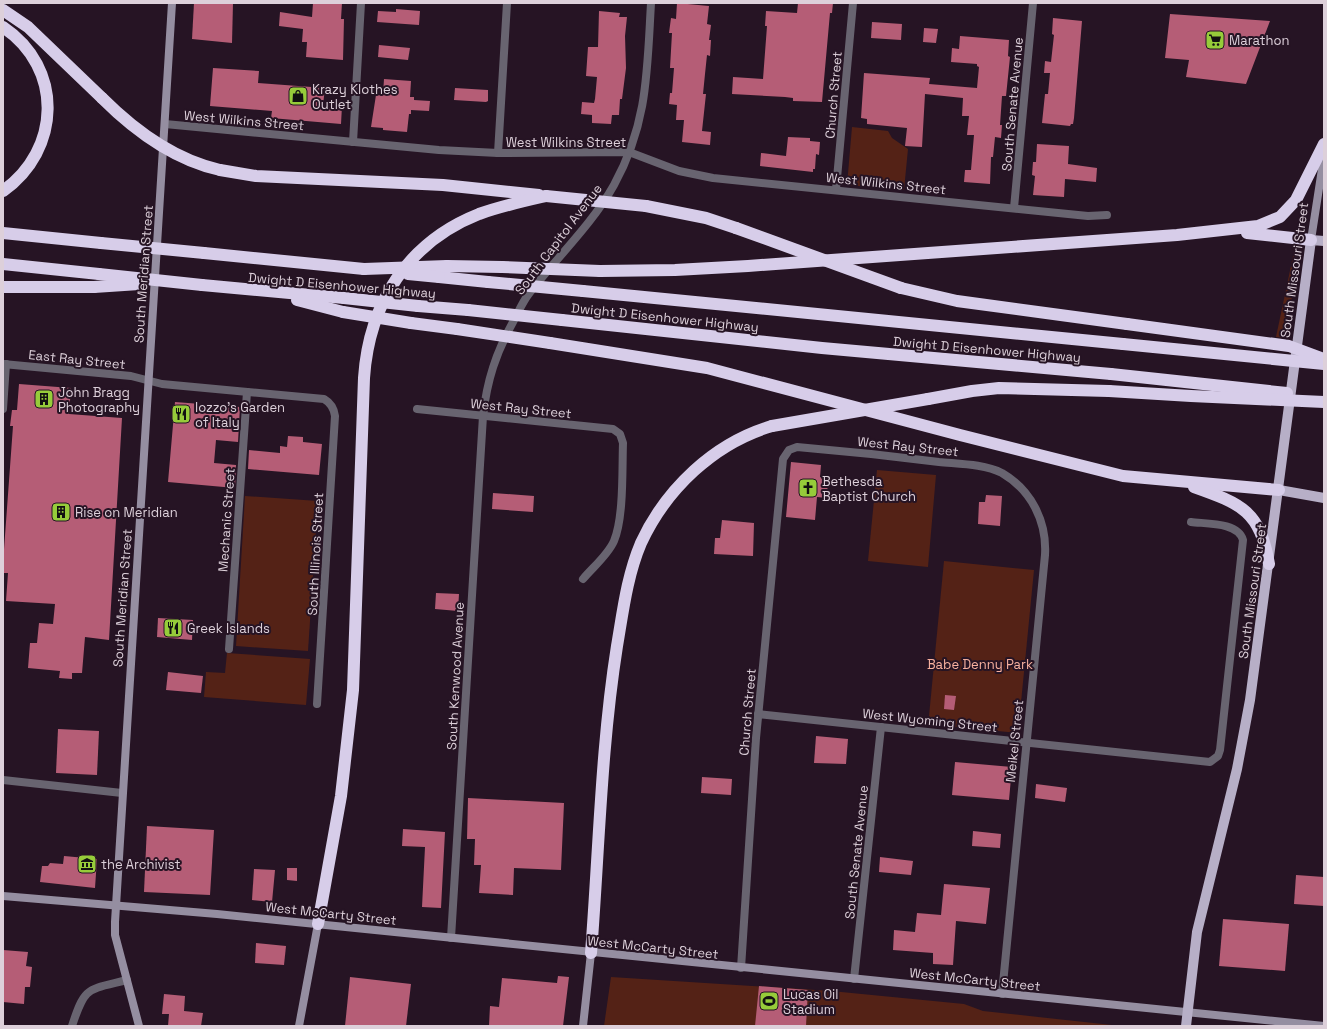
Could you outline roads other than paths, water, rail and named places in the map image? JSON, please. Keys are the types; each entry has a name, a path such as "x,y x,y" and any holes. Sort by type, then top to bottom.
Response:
{"highway":[{"path":"3,10 28,27 102,98 135,127 154,140 185,157 220,170 256,176 443,185 646,206 706,218 901,288 957,301 1289,346 1324,359"},
{"path":"3,27 25,46 38,67 46,88 48,106 46,130 38,153 21,177 3,191"},
{"path":"364,270 447,266 600,271 741,267 1258,226 1284,214 1300,196 1324,144"},
{"path":"318,924 334,845 350,728 355,663 355,616 364,378 366,353 371,329 384,298 396,277 435,239 450,228 479,214 546,196"},
{"path":"1208,231 1272,234 1311,240"},
{"name":"Dwight D Eisenhower Highway","path":"3,233 1324,364"},
{"name":"Dwight D Eisenhower Highway","path":"3,264 261,291 468,310 822,348 1112,374 1324,397"},
{"path":"3,288 94,287 174,282"},
{"path":"261,291 343,312 707,368 1123,476 1279,490"},
{"path":"592,953 610,696 626,594 633,565 642,543 666,502 689,475 727,446 754,432 772,426 972,391 999,388 1109,391 1324,402"},
{"path":"1176,480 1232,501 1247,511 1261,533 1269,564"}],"main road":[{"name":"South Meridian Street","path":"139,1026 115,935 115,906 172,3"},
{"name":"South Missouri Street","path":"1186,1026 1197,932 1227,812 1245,729 1279,490 1311,240 1324,156"},
{"path":"1311,240 1324,241"},
{"path":"1279,490 1324,498"},
{"name":"West McCarty Street","path":"3,896 318,924 592,953 1324,1026"},
{"path":"299,1026 318,924"},
{"path":"584,1026 592,953"}],"street":[{"path":"353,142 361,3"},
{"path":"498,154 508,3"},
{"name":"South Capitol Avenue","path":"482,416 485,396 495,360 524,302 600,206 618,178 629,152 641,118 646,91 651,3"},
{"name":"Church Street","path":"836,189 853,3"},
{"name":"South Senate Avenue","path":"1014,208 1033,3"},
{"name":"West Wilkins Street","path":"165,124 498,154 629,152 679,171 720,179 836,189 1088,216 1106,215"},
{"path":"3,409 4,364"},
{"name":"East Ray Street","path":"4,364 130,376 148,382"},
{"path":"148,382 247,392"},
{"name":"South Illinois Street","path":"247,392 324,400 332,406 335,416 317,704"},
{"name":"Mechanic Street","path":"229,649 247,392"},
{"name":"West Ray Street","path":"417,409 613,429 620,434 623,442 617,532 611,545 583,579"},
{"name":"South Kenwood Avenue","path":"451,938 482,416"},
{"name":"West Ray Street","path":"783,459 786,453 797,447 972,465 990,469 1002,474 1026,494"},
{"name":"Church Street","path":"741,968 758,714 783,459"},
{"name":"Meikel Street","path":"1002,994 1045,549 1041,519 1026,494"},
{"name":"South Missouri Street","path":"1191,522 1227,526 1239,533 1243,540 1220,750 1217,758"},
{"name":"West Wyoming Street","path":"758,714 1205,762 1210,762 1217,758"},
{"name":"South Senate Avenue","path":"854,979 881,727"},
{"path":"3,780 122,793"},
{"path":"72,1026 80,1002 86,993 127,980"}],"place":[{"name":"Marathon","path":"1215,40"},
{"name":"Krazy Klothes Outlet","path":"298,96"},
{"name":"John Bragg Photography","path":"44,399"},
{"name":"Iozzo's Garden of Italy","path":"181,414"},
{"name":"Bethesda Baptist Church","path":"808,488"},
{"name":"Rise on Meridian","path":"61,512"},
{"name":"Greek Islands","path":"173,628"},
{"name":"the Archivist","path":"87,864"},
{"name":"Lucas Oil Stadium","path":"769,1001"}],"park label":[{"name":"Babe Denny Park","path":"980,664"}]}
